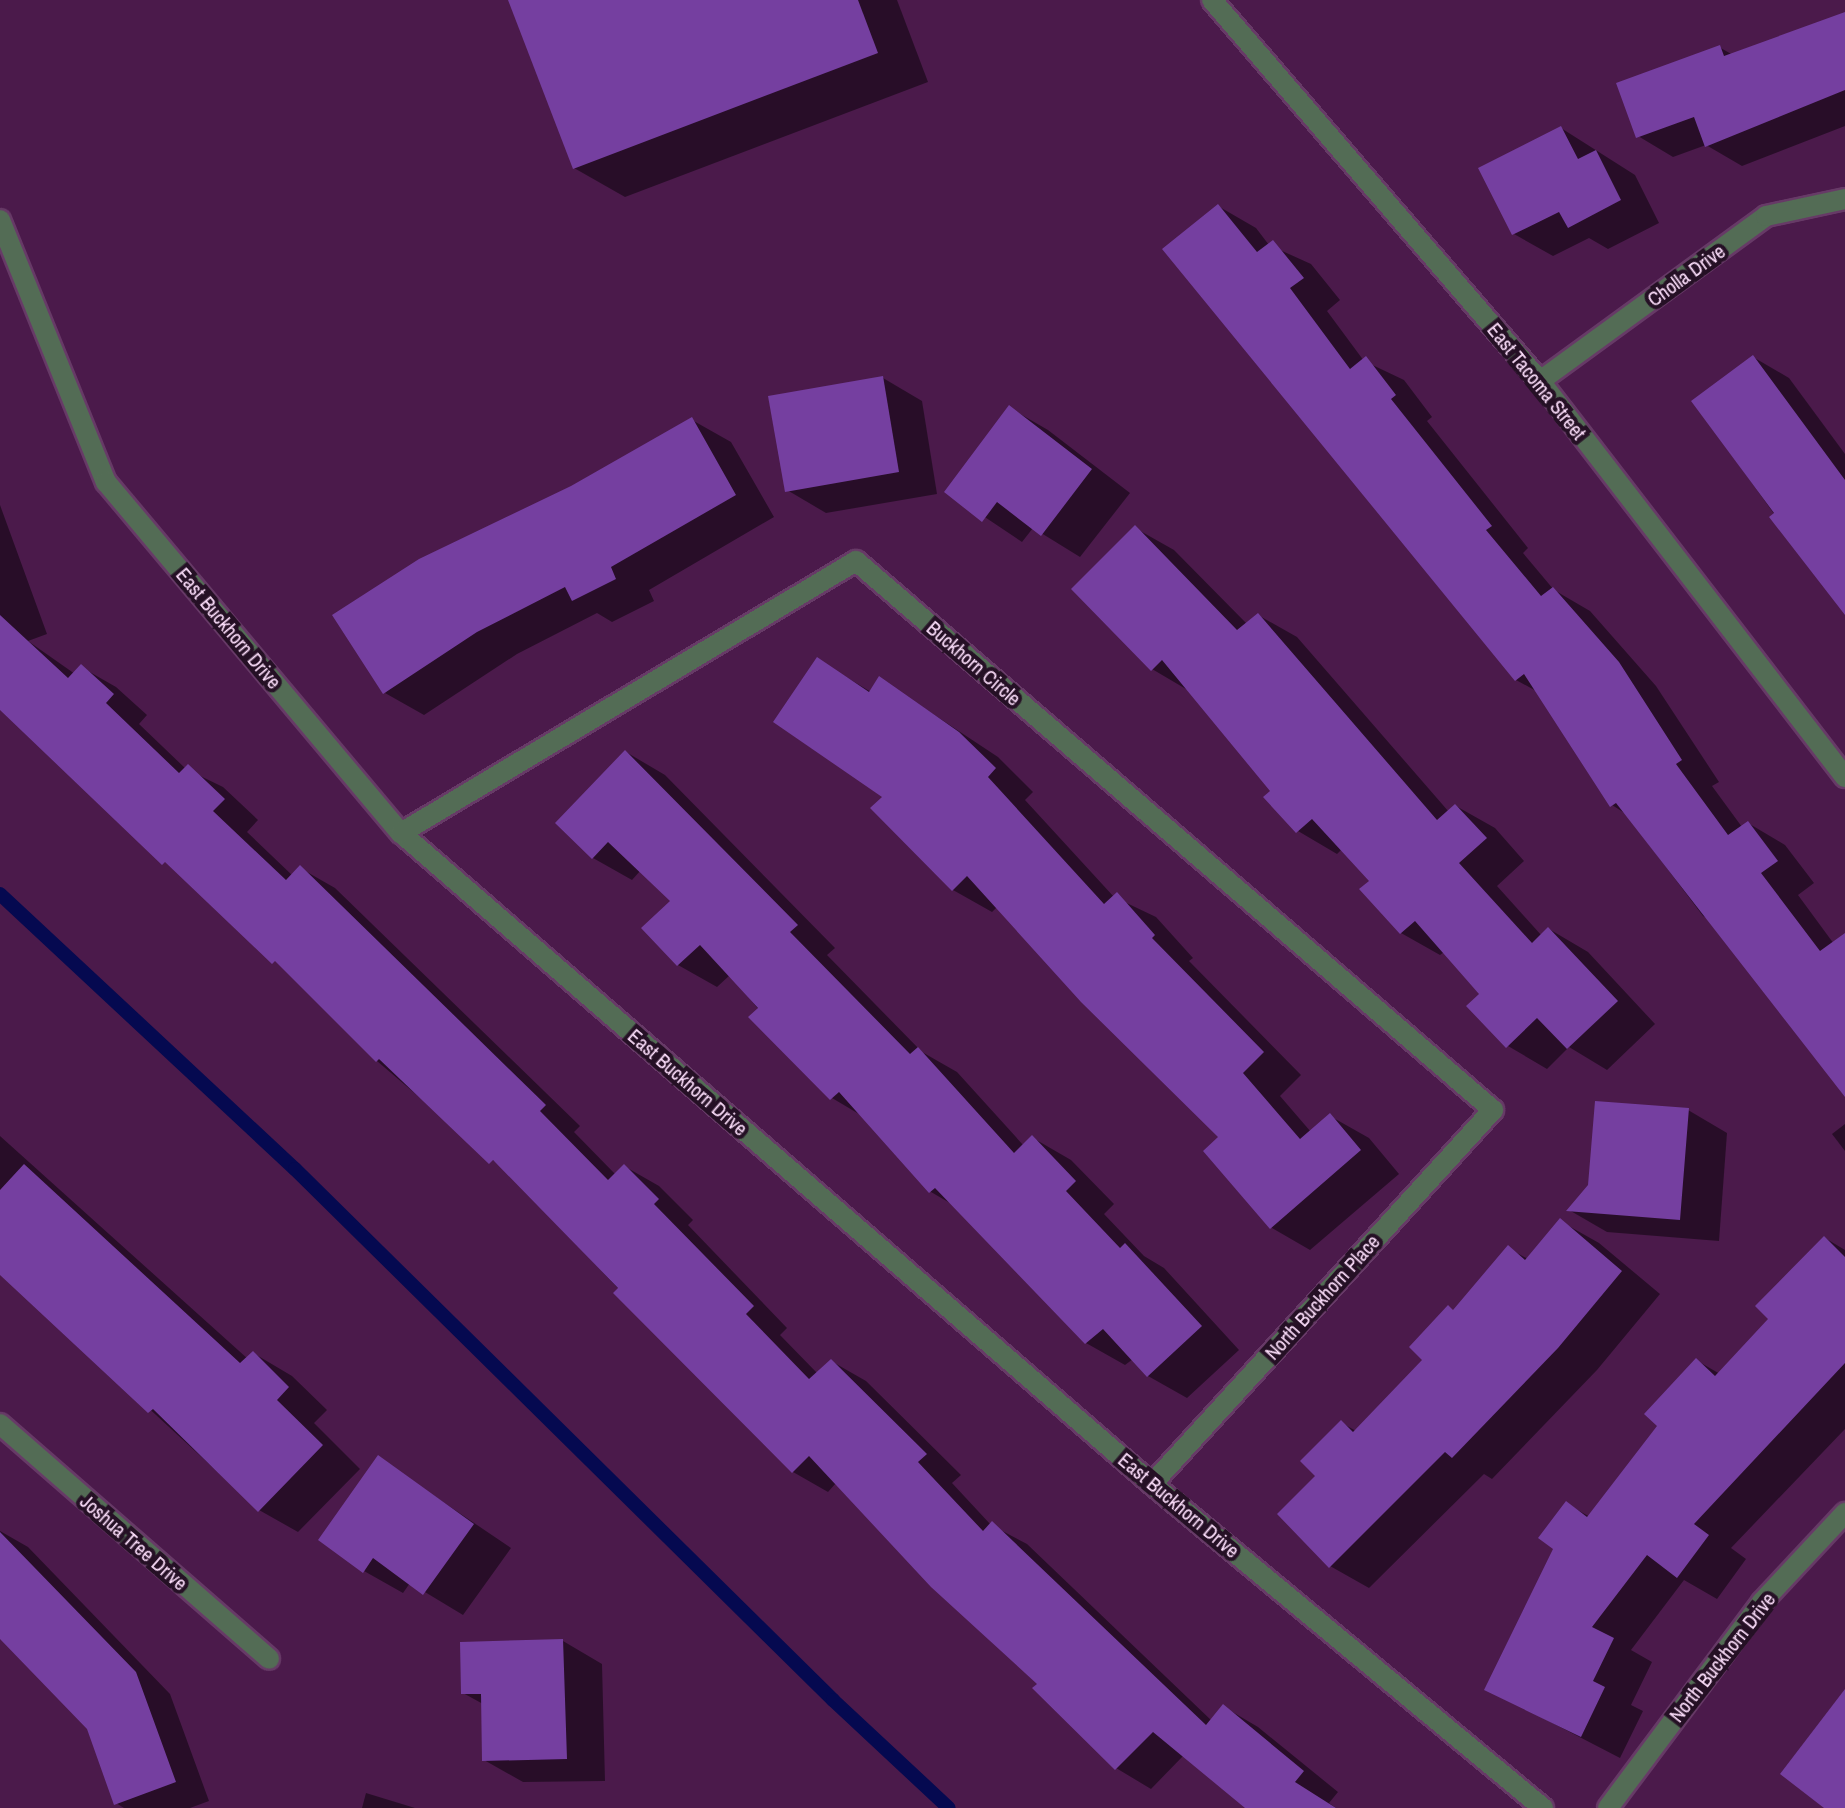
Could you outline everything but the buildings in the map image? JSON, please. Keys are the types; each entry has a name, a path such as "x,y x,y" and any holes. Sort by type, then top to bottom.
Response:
{"street":[{"name":"East Tacoma Street","path":"1212,0 1540,381 1845,777"},
{"name":"Cholla Drive","path":"1540,381 1766,216 1845,199"},
{"name":"East Buckhorn Drive","path":"0,220 106,482 401,833 1152,1484 1543,1808"},
{"name":"Buckhorn Circle","path":"401,833 856,561 1493,1110"},
{"name":"North Buckhorn Place","path":"1152,1484 1493,1110"},
{"name":"Joshua Tree Drive","path":"0,1424 269,1659"},
{"name":"North Buckhorn Drive","path":"1608,1808 1762,1602 1845,1513"}],"waterway":[{"path":"0,894 295,1169 833,1700 949,1808"}]}
